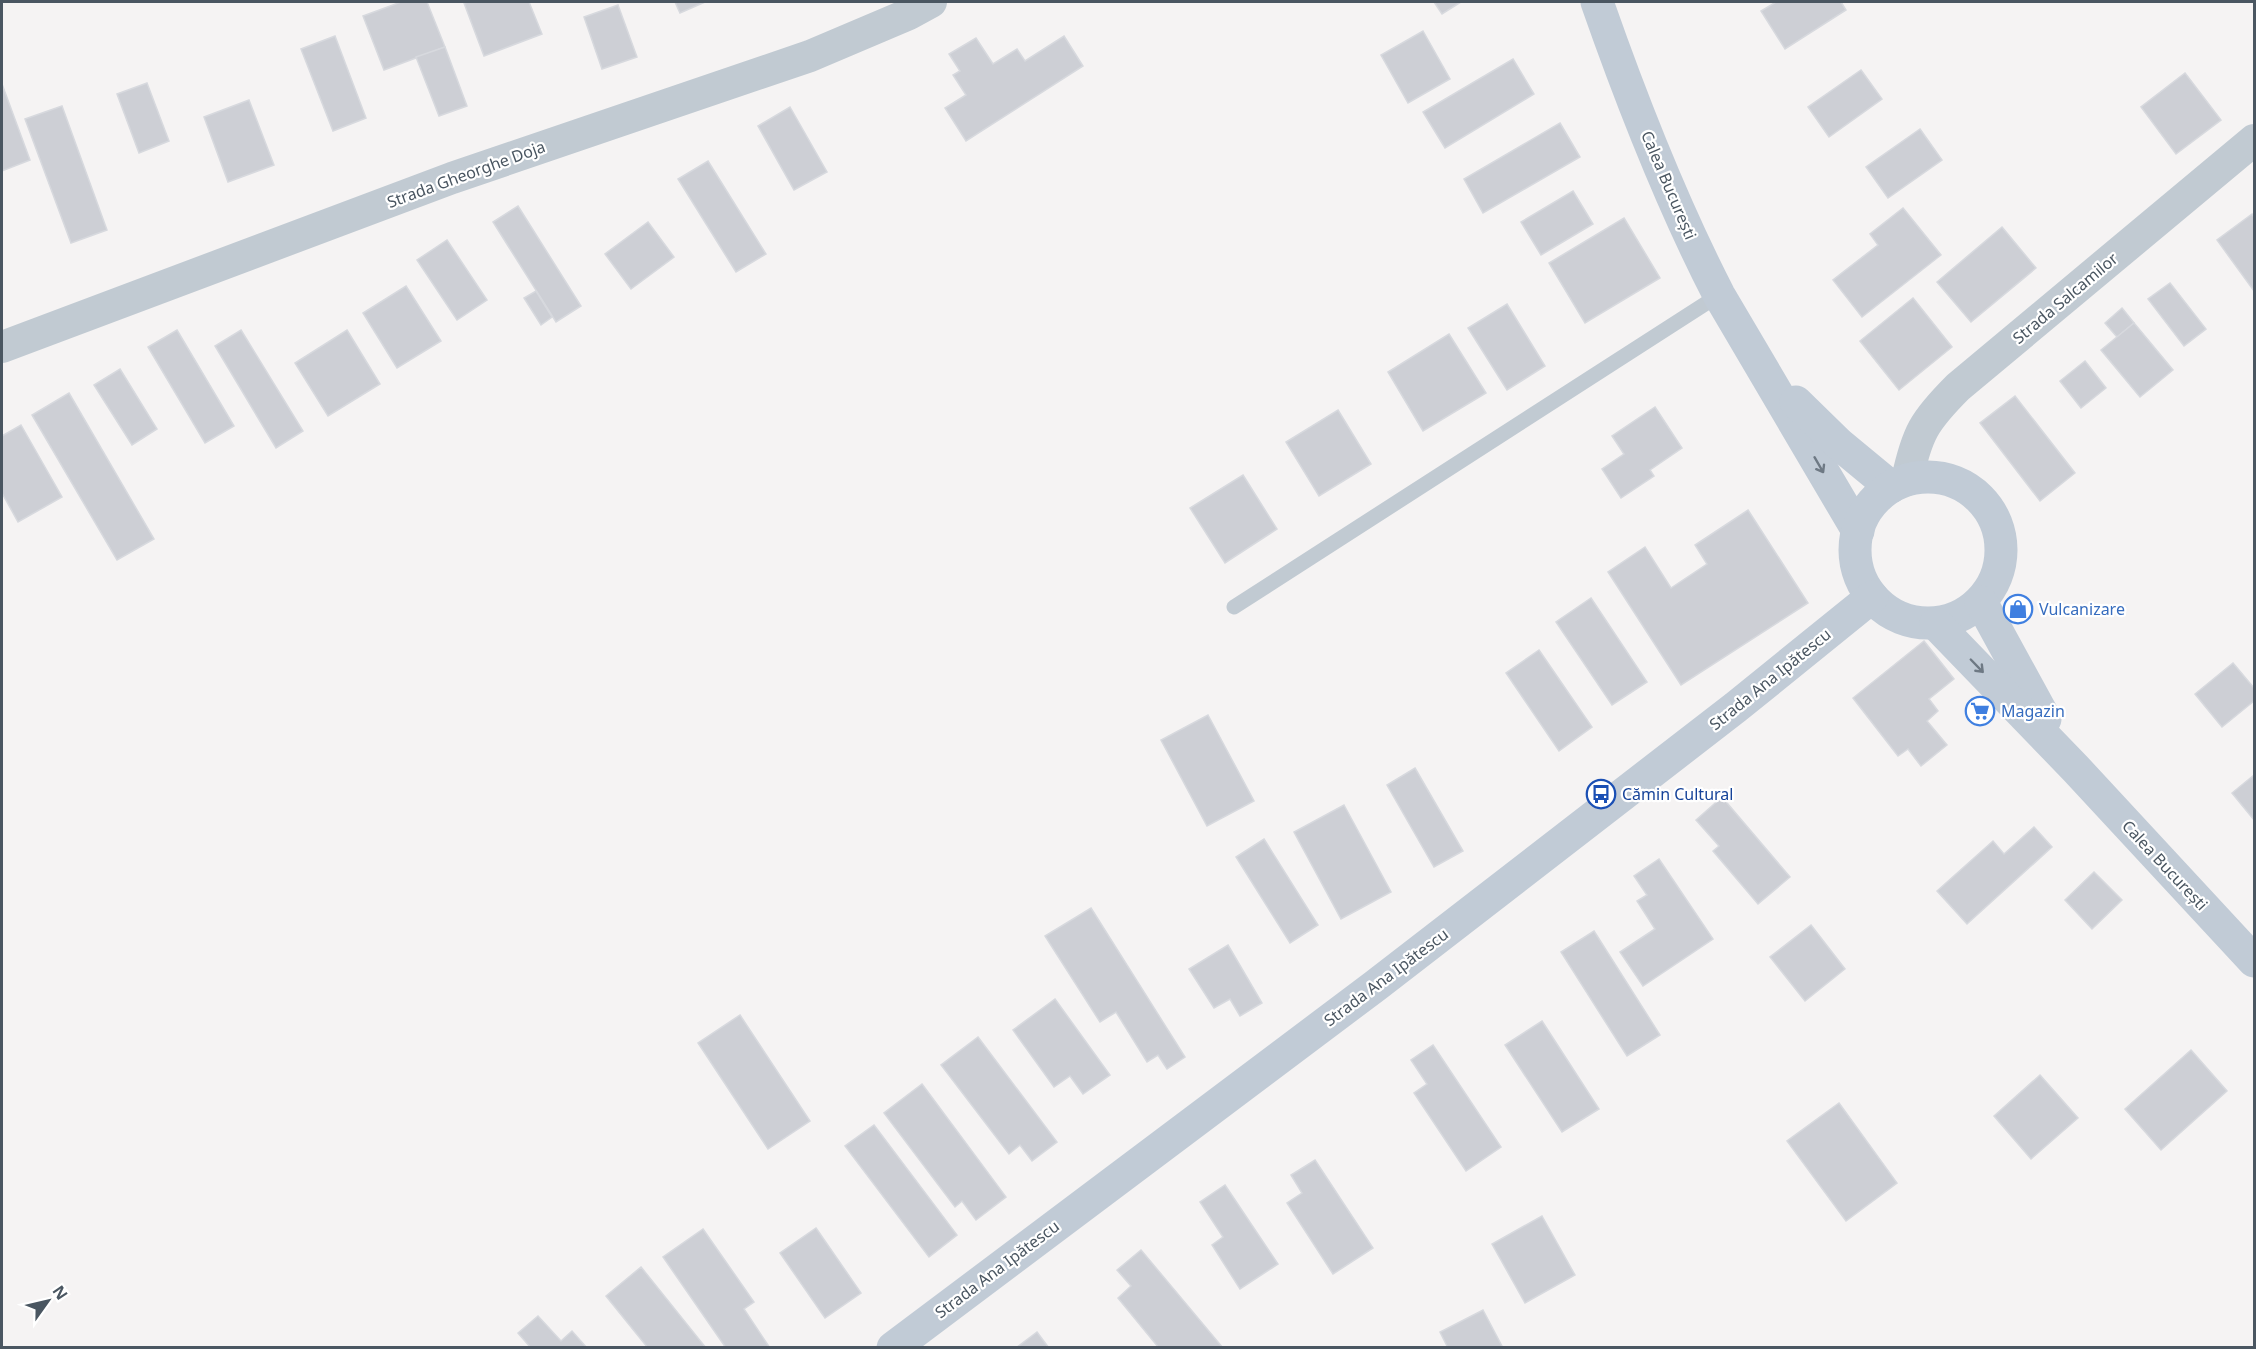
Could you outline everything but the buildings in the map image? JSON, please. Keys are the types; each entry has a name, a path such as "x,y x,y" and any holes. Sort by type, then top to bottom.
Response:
{"main road":[{"name":"Calea București","path":"1597,2 1624,78 1669,190 1719,295 1858,531"},
{"name":"Calea București","path":"1758,360 1806,413 1839,444 1899,483"},
{"path":"1928,477 1950,480 1972,491 1989,510 2000,532 2002,557 1995,581 1981,602 1952,620 1936,624 1918,623 1900,618 1884,609 1872,597 1863,582 1857,566 1855,548 1858,531 1865,514 1876,499 1899,483 1928,477"},
{"name":"Strada Ana Ipătescu","path":"892,1347 1375,986 1736,706 1872,597"},
{"name":"Calea București","path":"1981,602 2034,702 2076,769"},
{"name":"Calea București","path":"1936,624 2076,769 2254,962"}],"street":[{"name":"Strada Gheorghe Doja","path":"2,347 452,178 810,56 909,14 931,2"},
{"name":"Strada Salcamilor","path":"1899,483 1913,454 1921,430 1932,413 1958,387 2254,140"}],"lane":[{"path":"1234,607 1719,295"}],"place":[{"name":"Vulcanizare","path":"2018,609"},
{"name":"Magazin","path":"1980,711"},
{"name":"Cămin Cultural","path":"1601,794"}]}
